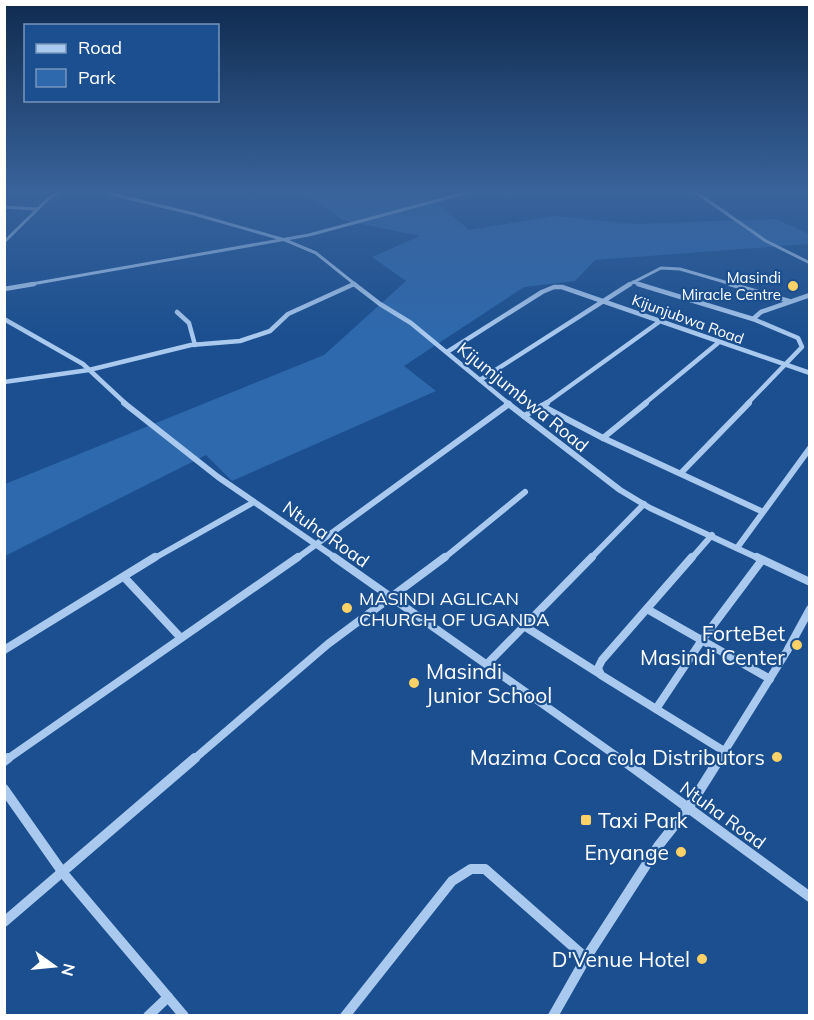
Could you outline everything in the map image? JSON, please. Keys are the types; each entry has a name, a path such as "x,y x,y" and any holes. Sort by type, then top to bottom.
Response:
{"street":[{"path":"4,290 282,241"},
{"name":"Kijumjumbwa Road","path":"287,241 316,253 380,304 411,323 524,416 620,490 644,504 810,582"},
{"path":"296,244 301,241"},
{"path":"765,241 809,262"},
{"path":"480,380 603,300 661,268 680,269 789,301"},
{"path":"633,282 753,320 798,338 802,342 802,346 681,473"},
{"path":"4,382 89,369 195,345 234,342 266,333 288,314 354,284"},
{"name":"Kijunjubwa Road","path":"447,352 542,292 559,287 603,300 659,322 810,374"},
{"path":"753,320 761,312 810,295"},
{"path":"177,312 186,317 192,325 195,345"},
{"name":"Ntuha Road","path":"4,319 78,361 111,392 179,447 254,502 689,807 810,897"},
{"path":"524,416 542,406 659,322"},
{"path":"603,438 718,343"},
{"path":"4,760 316,545 509,404"},
{"path":"542,406 603,438 761,511"},
{"path":"737,548 761,511 810,448"},
{"path":"4,922 260,701 328,645 431,569 525,492"},
{"path":"4,650 254,502"},
{"path":"487,664 644,504"},
{"path":"601,675 598,668 602,660 712,535"},
{"path":"656,709 702,639 762,560"},
{"path":"124,577 180,637"},
{"path":"647,609 770,679"},
{"path":"553,1016 586,958 659,845 689,807 770,679 810,609"},
{"path":"524,626 724,751"},
{"path":"4,789 63,873 184,1016"},
{"path":"345,1016 452,881 468,868 476,866 484,869 586,958"},
{"path":"148,1016 168,997"}],"green space":[{"path":"409,241 809,241 809,244 595,260 575,281 524,287 404,366 436,391 232,481 206,455 5,556 5,484 324,355 406,281 372,257"}],"place":[{"name":"Masindi Miracle Centre","path":"793,286"},
{"name":"MASINDI AGLICAN CHURCH OF UGANDA","path":"347,608"},
{"name":"ForteBet Masindi Center","path":"797,645"},
{"name":"Masindi Junior School","path":"414,683"},
{"name":"Mazima Coca cola Distributors","path":"777,757"},
{"name":"Taxi Park","path":"586,820"},
{"name":"Enyange","path":"681,852"},
{"name":"D'Venue Hotel","path":"702,959"}]}
